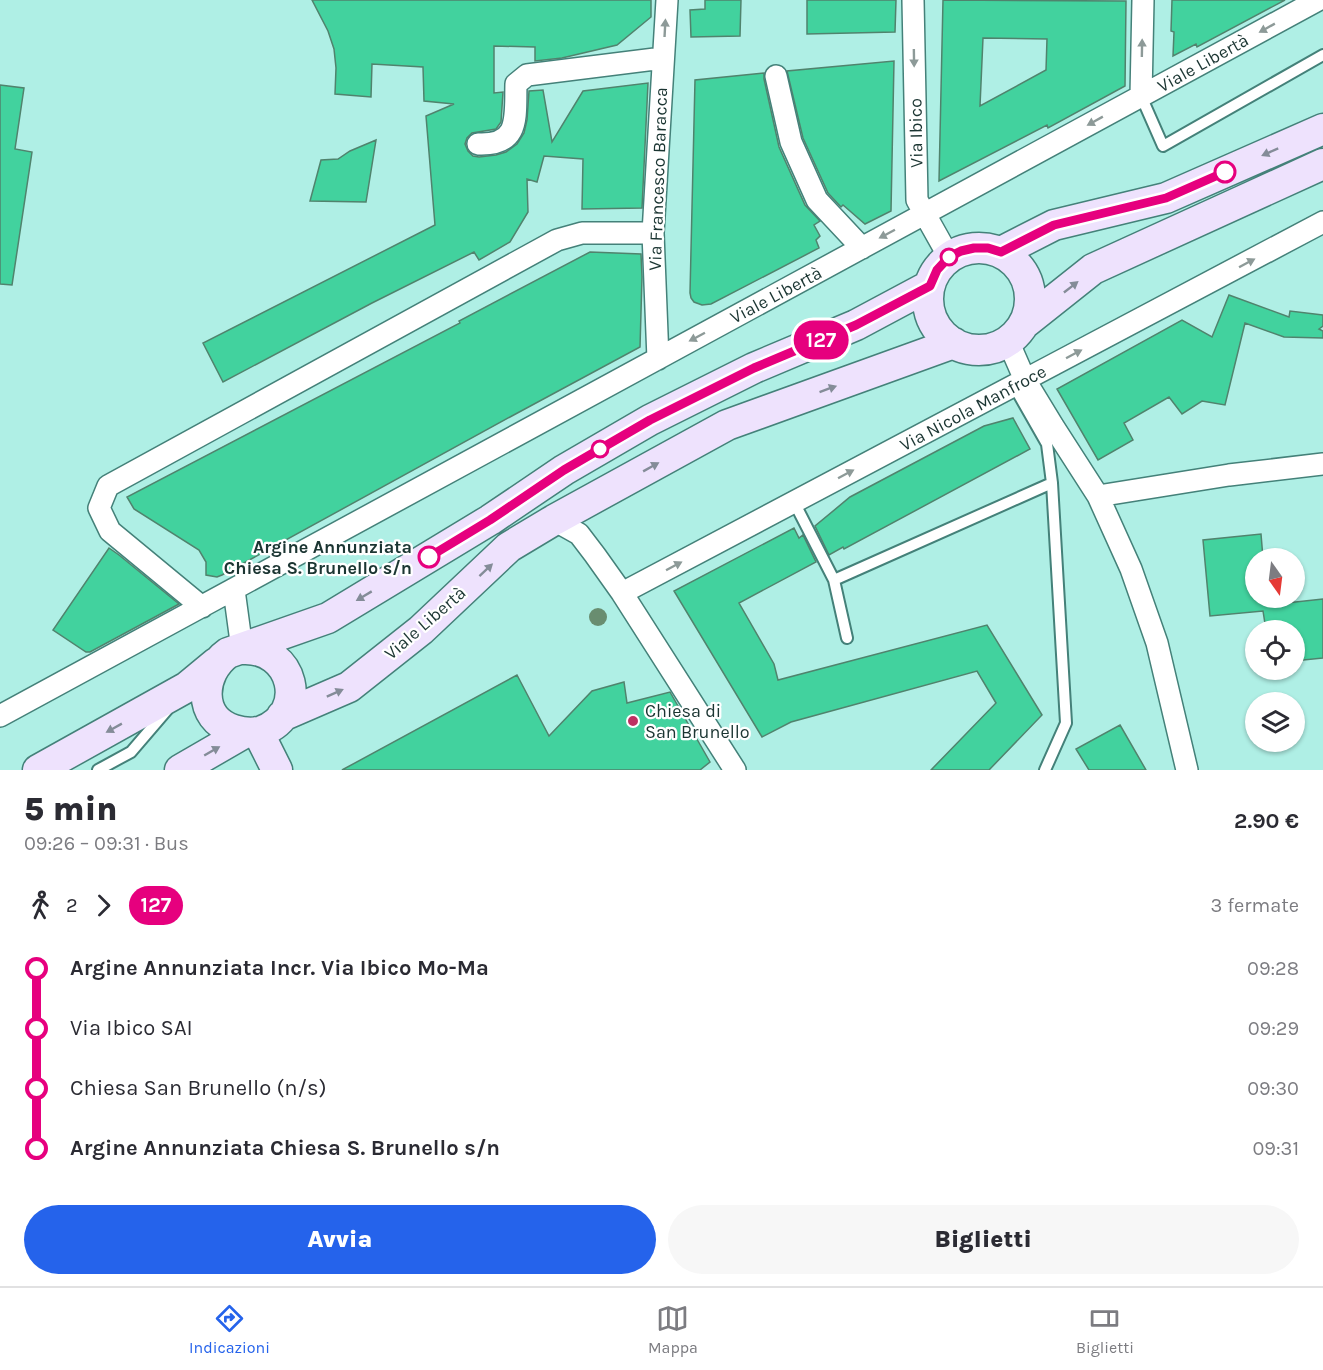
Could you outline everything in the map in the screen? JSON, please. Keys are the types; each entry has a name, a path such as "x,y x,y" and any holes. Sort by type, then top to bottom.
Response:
{"street":[{"name":"Via Francesco Baracca","path":"658,359 653,233 667,0"},
{"name":"Via Ibico","path":"913,0 917,200 949,257"},
{"path":"1141,96 1143,0"},
{"name":"Viale Libertà","path":"0,716 1318,0"},
{"path":"478,144 501,142 513,128 516,84 527,75 663,58"},
{"path":"776,76 791,142 817,200 862,248"},
{"path":"1001,252 1054,225 1166,198 1323,129"},
{"path":"1187,770 1157,643 1131,569 1098,496 1053,426 1019,383 1017,332 1030,306 1030,290 1025,274 1015,261 1001,252 988,248 974,248 949,257 937,270 930,286 928,303 932,319 941,333 954,343 967,348 982,350 995,347 1017,332 1093,269 1323,164"},
{"name":"Via Nicola Manfroce","path":"622,593 1323,222"},
{"path":"202,607 110,531 99,508 108,486 557,240 582,233 653,233"},
{"path":"38,770 187,687 228,653 328,618 490,520 564,470 650,420 754,368 856,325 930,286"},
{"name":"Viale Libertà","path":"180,770 261,727 349,687 421,630 509,547 554,520 727,425 954,343"},
{"path":"1098,496 1229,475 1323,464"},
{"path":"554,520 579,534 622,593 735,770"},
{"path":"234,590 242,649"},
{"path":"216,663 207,683 208,705 212,713 230,729 261,727 289,703 290,682 280,662 271,655 257,649 242,649"},
{"path":"261,727 277,770"}],"lane":[{"path":"1141,96 1163,146 1323,55"},
{"path":"1019,383 1047,444 1052,483 1066,723 1045,770"},
{"path":"834,580 1052,483"},
{"path":"794,502 834,580 847,638"},
{"path":"98,770 131,752 187,687"}],"building":[{"path":"312,0 651,0 651,17 617,45 562,58 535,61 535,47 494,46 494,93 503,92 501,122 496,129 472,133 465,144 473,156 479,157 506,152 517,144 524,133 527,120 529,91 543,90 552,142 583,91 648,83 642,208 582,209 583,159 544,156 537,182 527,179 528,212 510,242 479,260 474,252 223,382 203,343 435,225 426,116 454,104 424,101 423,67 372,64 371,97 335,94 334,49 328,31"},
{"path":"705,0 741,0 740,36 691,37 690,10 705,9"},
{"path":"807,0 896,0 895,32 807,34"},
{"path":"943,0 1126,1 1125,86 1048,128 1047,125 939,181","holes":["983,38 1047,39 1046,70 980,106"]},
{"path":"1172,0 1285,0 1197,47 1196,44 1173,56"},
{"path":"894,61 891,211 865,224 843,205 841,207 828,193 803,138 787,71"},
{"path":"764,73 779,147 805,205 820,221 814,225 820,236 816,240 819,248 711,304 702,305 694,302 690,293 695,80"},
{"path":"0,85 24,88 15,149 32,152 12,285 0,284"},
{"path":"376,140 366,202 310,201 321,160 338,159"},
{"path":"590,252 641,254 640,347 222,575 217,577 206,575 206,562 199,550 134,509 127,497 460,323 459,321"},
{"path":"1229,295 1289,317 1290,311 1323,315 1323,326 1319,329 1323,331 1323,338 1284,337 1245,323 1225,405 1202,401 1182,414 1169,397 1124,423 1133,440 1098,460 1057,389 1182,320 1212,337"},
{"path":"1013,418 1030,449 829,555 815,526 850,497 984,426"},
{"path":"794,528 799,538 803,535 816,562 739,603 774,664 778,680 987,625 1042,715 989,770 931,770 996,703 977,671 791,722 762,737 674,591"},
{"path":"1261,534 1262,548 1245,548 1245,608 1305,608 1305,601 1323,599 1323,658 1305,660 1305,620 1264,620 1263,611 1210,616 1203,540"},
{"path":"109,548 179,604 90,652 86,652 53,630"},
{"path":"517,675 549,736 592,691 624,682 627,703 670,692 710,762 700,770 342,770"},
{"path":"1120,725 1146,770 1089,770 1076,749"}],"bus line":[{"name":"127","path":"429,557 490,520 564,470 650,420 754,368 856,325 930,286 937,270 949,257 961,251 988,248 1001,252 1054,225 1166,198 1225,172"}],"place":[{"name":"Argine Annunziata Chiesa S. Brunello s/n","path":"429,557"},
{"name":"Chiesa di San Brunello","path":"633,721"}]}
